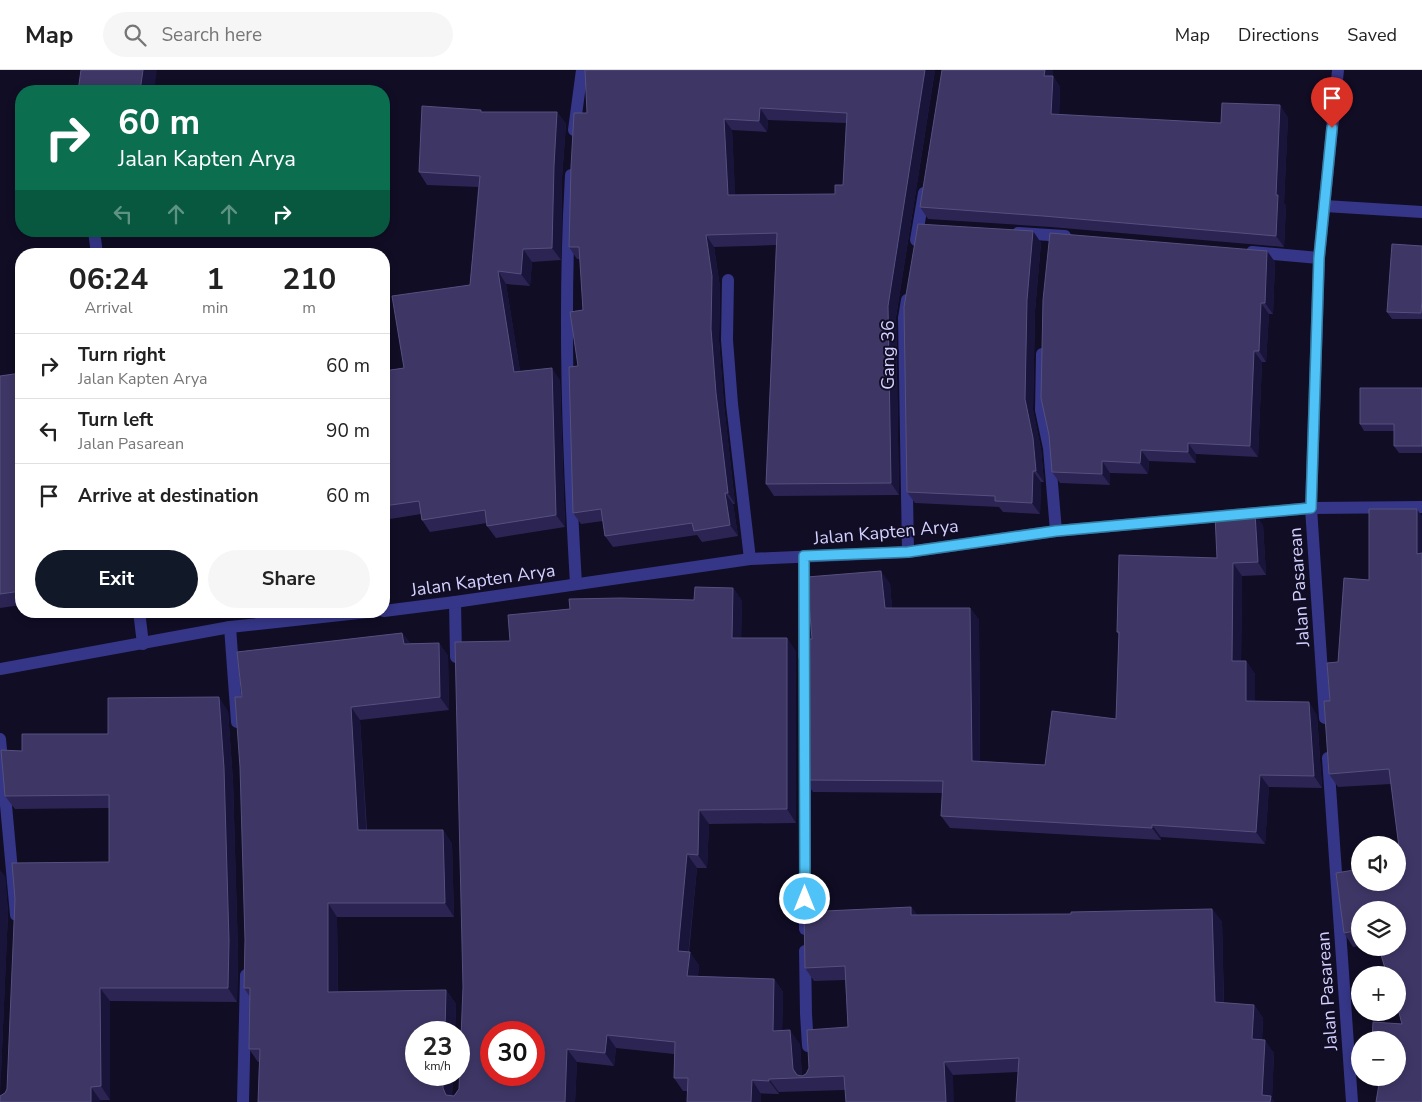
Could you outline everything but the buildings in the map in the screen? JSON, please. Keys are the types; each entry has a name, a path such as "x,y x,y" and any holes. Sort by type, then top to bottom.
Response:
{"street":[{"path":"573,141 582,70"},
{"name":"Jalan Pasarean","path":"1326,726 1311,508 1319,258 1338,70"},
{"path":"572,160 568,274 568,377 570,487 576,584"},
{"path":"914,254 923,226 926,181"},
{"path":"1324,206 1422,212"},
{"path":"1003,232 1049,240 1077,237"},
{"path":"1240,251 1319,258"},
{"path":"728,280 727,349 750,559"},
{"name":"Gang 36","path":"908,290 904,318 908,552"},
{"path":"1043,341 1041,410 1049,448 1056,531"},
{"name":"Jalan Kapten Arya","path":"390,609 454,602 750,559 908,552 1056,531 1311,508 1422,507"},
{"path":"804,556 804,664"},
{"path":"454,602 456,668"},
{"path":"140,618 143,644"},
{"path":"0,669 230,627 313,618"},
{"path":"230,627 238,733"},
{"path":"0,739 16,912 15,931"},
{"name":"Jalan Pasarean","path":"1327,746 1352,1102"},
{"path":"804,752 806,1014 809,1062"},
{"path":"243,1102 246,964"}],"route":[{"path":"805,899 804,556 908,552 1056,531 1311,508 1319,258 1332,128"}]}
